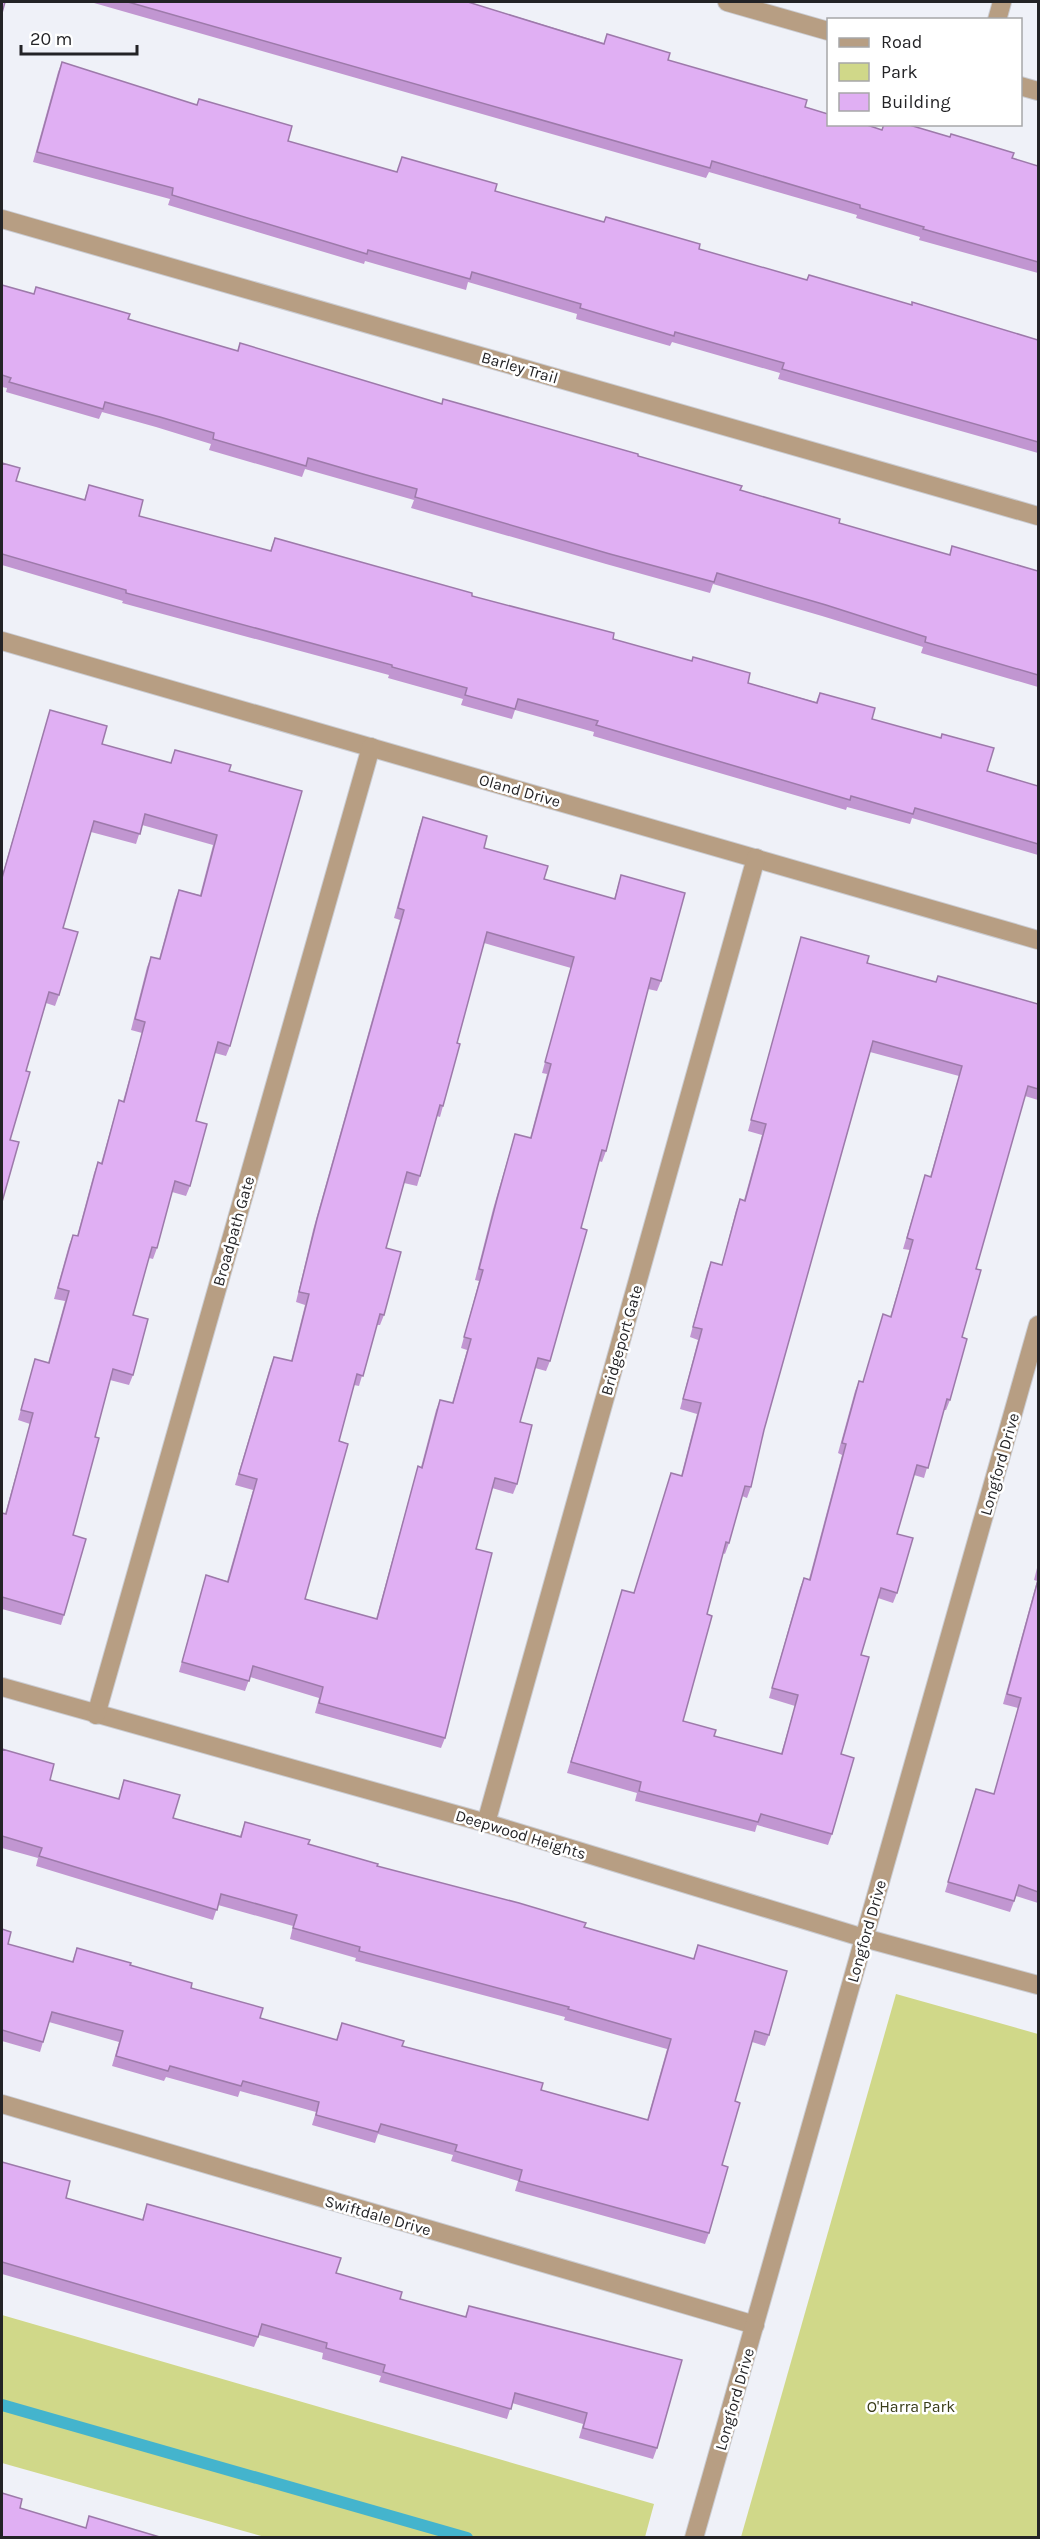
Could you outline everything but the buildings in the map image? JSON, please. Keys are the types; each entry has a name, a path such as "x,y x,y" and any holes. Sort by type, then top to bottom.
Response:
{"street":[{"path":"727,2 827,31"},
{"path":"998,18 1002,2"},
{"path":"1022,87 1038,91"},
{"name":"Barley Trail","path":"2,219 1038,516"},
{"name":"Oland Drive","path":"2,641 1038,939"},
{"name":"Broadpath Gate","path":"96,1715 371,747"},
{"name":"Bridgeport Gate","path":"486,1823 756,858"},
{"name":"Longford Drive","path":"694,2538 1038,1325"},
{"name":"Deepwood Heights","path":"2,1687 486,1823 864,1938 1038,1985"},
{"name":"Swiftdale Drive","path":"2,2104 755,2325"}],"green space":[{"name":"O'Harra Park","path":"896,1994 1038,2034 1038,2537 741,2537"},
{"path":"2,2315 654,2504 645,2537 265,2537 2,2463"}],"waterway":[{"path":"2,2405 467,2538"}]}
